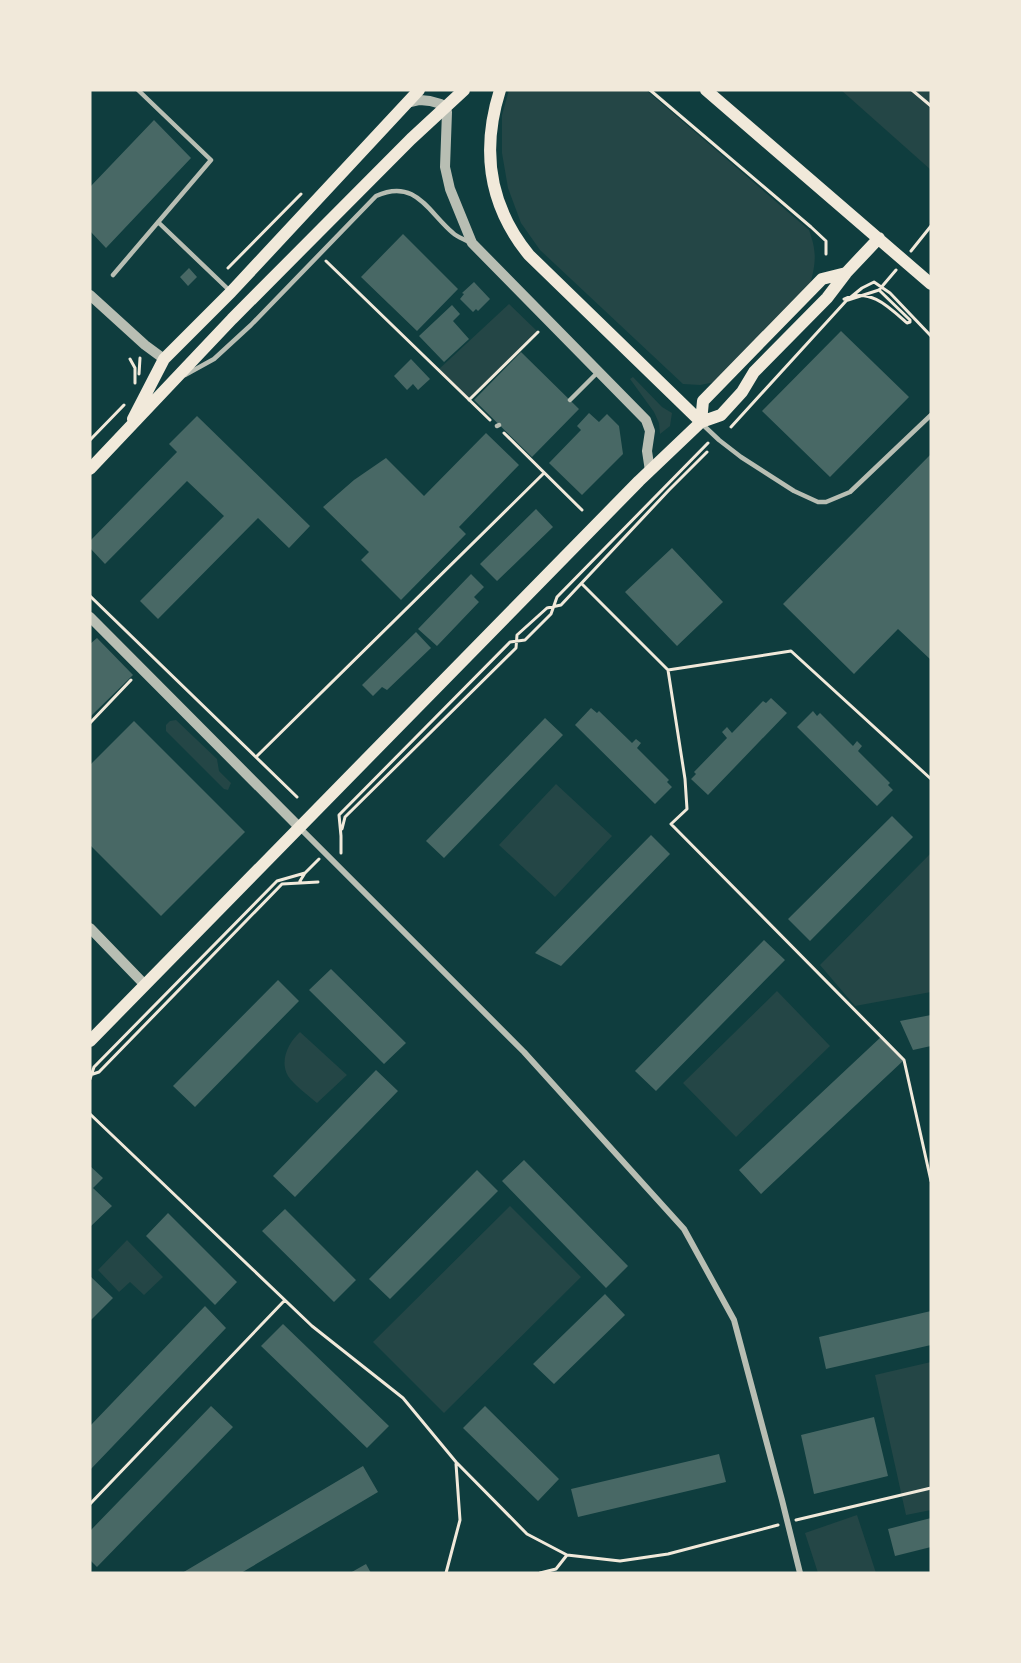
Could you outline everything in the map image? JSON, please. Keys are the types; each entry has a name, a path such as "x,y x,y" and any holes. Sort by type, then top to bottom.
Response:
{"main road":[{"path":"125,433 164,359 231,292 419,90"},
{"path":"90,469 232,319 411,139 464,90"},
{"path":"500,90 493,112 490,139 492,177 505,217 515,237 529,255 701,422"},
{"path":"706,90 931,284"},
{"path":"90,1041 650,471 701,422 721,415 742,392 754,372 828,298 846,273 879,238"},
{"path":"701,422 703,401 822,279 846,273"}],"street":[{"path":"407,103 420,100 441,104 447,112 445,167 450,189 472,243 646,420 650,430 647,451 650,471"},
{"path":"90,295 145,345 164,359"},
{"path":"90,617 524,1052 684,1229 734,1320 800,1573"},
{"path":"90,928 145,985"}],"lane":[{"path":"113,275 211,160 138,90"},
{"path":"447,122 452,101 458,90"},
{"path":"173,382 214,359 251,325 376,196 392,192 413,194 421,199 453,234 472,243"},
{"path":"158,222 231,292"},
{"path":"570,400 599,371"},
{"path":"701,422 741,457 794,491 818,502 826,502 850,492 931,415"}],"path":[{"path":"650,90 811,227 826,241 826,254"},
{"path":"912,90 931,106"},
{"path":"326,261 582,510"},
{"path":"746,402 841,301 874,282 890,293 931,336"},
{"path":"847,301 879,290 910,322 907,323 882,301 854,294"},
{"path":"731,427 854,294"},
{"path":"469,400 538,332"},
{"path":"130,360 135,368 133,391"},
{"path":"90,440 130,398"},
{"path":"347,860 341,853 339,815 505,646 510,642 525,640 550,614 557,597 715,436"},
{"path":"341,836 345,817 516,648 517,635 547,608 561,605 707,452"},
{"path":"257,756 544,472"},
{"path":"581,583 668,670 685,779 687,809 671,824 904,1060 931,1181"},
{"path":"90,596 297,797"},
{"path":"668,670 791,651 931,779"},
{"path":"90,723 131,681"},
{"path":"90,1076 94,1066 277,881 305,873 300,882"},
{"path":"90,1076 99,1072 282,884 318,882"},
{"path":"90,1113 312,1326 403,1398 456,1462 527,1534 567,1555 620,1561 668,1554 788,1522 931,1488"},
{"path":"90,1504 285,1300"},
{"path":"446,1573 460,1520 456,1462"},
{"path":"540,1573 556,1569 567,1555"}],"shaded area":[{"path":"509,90 646,90 809,230 815,257 810,285 715,382 700,385 683,384 540,250 521,223 508,188 502,153 502,115"},
{"path":"841,90 931,90 931,170"},
{"path":"509,304 538,332 469,400 438,370"},
{"path":"633,377 662,407 672,413 670,426 660,434 659,423 654,412 630,379"},
{"path":"176,720 217,759 219,771 231,783 228,790 224,789 166,731 166,725"},
{"path":"556,784 612,836 555,897 499,845"},
{"path":"931,853 931,992 855,1006 820,965"},
{"path":"777,991 830,1046 736,1137 683,1083"},
{"path":"300,1032 347,1075 317,1103 294,1083 285,1070 286,1052"},
{"path":"510,1206 581,1277 444,1413 373,1342"},
{"path":"127,1240 163,1277 144,1295 130,1282 119,1292 98,1270"},
{"path":"931,1362 931,1510 906,1515 875,1375"},
{"path":"857,1515 876,1573 818,1573 805,1533"}],"building":[{"path":"154,120 191,158 106,248 90,231 90,187"},
{"path":"403,234 458,289 417,331 361,277"},
{"path":"189,268 197,277 188,286 180,277"},
{"path":"474,282 490,299 478,311 476,309 473,312 460,299 464,294 462,293"},
{"path":"452,305 460,314 453,321 469,339 444,362 419,336"},
{"path":"841,331 909,397 830,477 762,411"},
{"path":"521,352 579,409 532,457 474,400"},
{"path":"411,359 430,379 418,390 413,384 407,390 394,376"},
{"path":"589,413 599,422 607,414 619,426 623,454 582,495 549,463 581,430 577,426"},
{"path":"197,416 310,526 289,548 258,518 158,619 140,601 224,516 187,481 105,564 90,548 90,541 177,452 169,444"},
{"path":"486,433 519,465 459,527 466,534 401,600 361,560 369,552 323,507 354,480 386,458 424,496"},
{"path":"931,454 931,660 898,629 854,674 783,604"},
{"path":"536,509 553,527 497,581 480,564"},
{"path":"672,548 723,602 677,646 625,592"},
{"path":"471,574 484,587 474,597 479,602 437,646 418,629"},
{"path":"416,632 431,648 387,690 382,687 373,696 362,685"},
{"path":"97,638 133,675 90,717 90,644"},
{"path":"771,698 787,713 708,795 691,779 696,774 694,772 727,738 722,732 727,727 732,733 763,701 766,703"},
{"path":"591,708 597,713 599,711 632,743 636,739 641,743 637,748 669,780 667,782 672,787 655,804 575,725"},
{"path":"813,711 817,716 820,713 853,746 857,741 862,746 858,751 890,783 888,785 893,790 877,806 797,727"},
{"path":"545,718 563,735 444,858 426,841"},
{"path":"134,721 245,832 161,916 90,845 90,765"},
{"path":"892,816 913,837 810,941 788,919"},
{"path":"651,835 670,854 561,966 535,953"},
{"path":"764,940 785,960 656,1091 635,1071"},
{"path":"331,969 406,1043 384,1064 309,990"},
{"path":"278,980 299,1001 195,1107 173,1086"},
{"path":"931,1015 931,1046 913,1050 900,1021"},
{"path":"882,1036 904,1060 761,1194 739,1170"},
{"path":"376,1070 398,1091 295,1197 273,1176"},
{"path":"524,1160 628,1266 606,1288 502,1181"},
{"path":"90,1166 103,1178 93,1188 112,1206 90,1227"},
{"path":"477,1170 498,1191 390,1299 369,1279"},
{"path":"285,1209 356,1280 334,1302 262,1231"},
{"path":"168,1213 237,1282 215,1305 146,1236"},
{"path":"90,1276 113,1298 90,1321"},
{"path":"605,1294 625,1315 554,1384 533,1364"},
{"path":"205,1306 226,1328 90,1470 90,1426"},
{"path":"931,1311 931,1345 826,1369 819,1337"},
{"path":"283,1324 389,1426 367,1448 261,1346"},
{"path":"211,1406 233,1427 97,1567 90,1560 90,1531"},
{"path":"485,1406 559,1479 538,1501 463,1428"},
{"path":"874,1417 888,1476 814,1494 801,1435"},
{"path":"719,1454 726,1482 578,1517 571,1489"},
{"path":"363,1466 378,1492 241,1573 182,1573"},
{"path":"931,1518 931,1547 895,1556 888,1529"},
{"path":"366,1564 371,1573 350,1573"}]}
